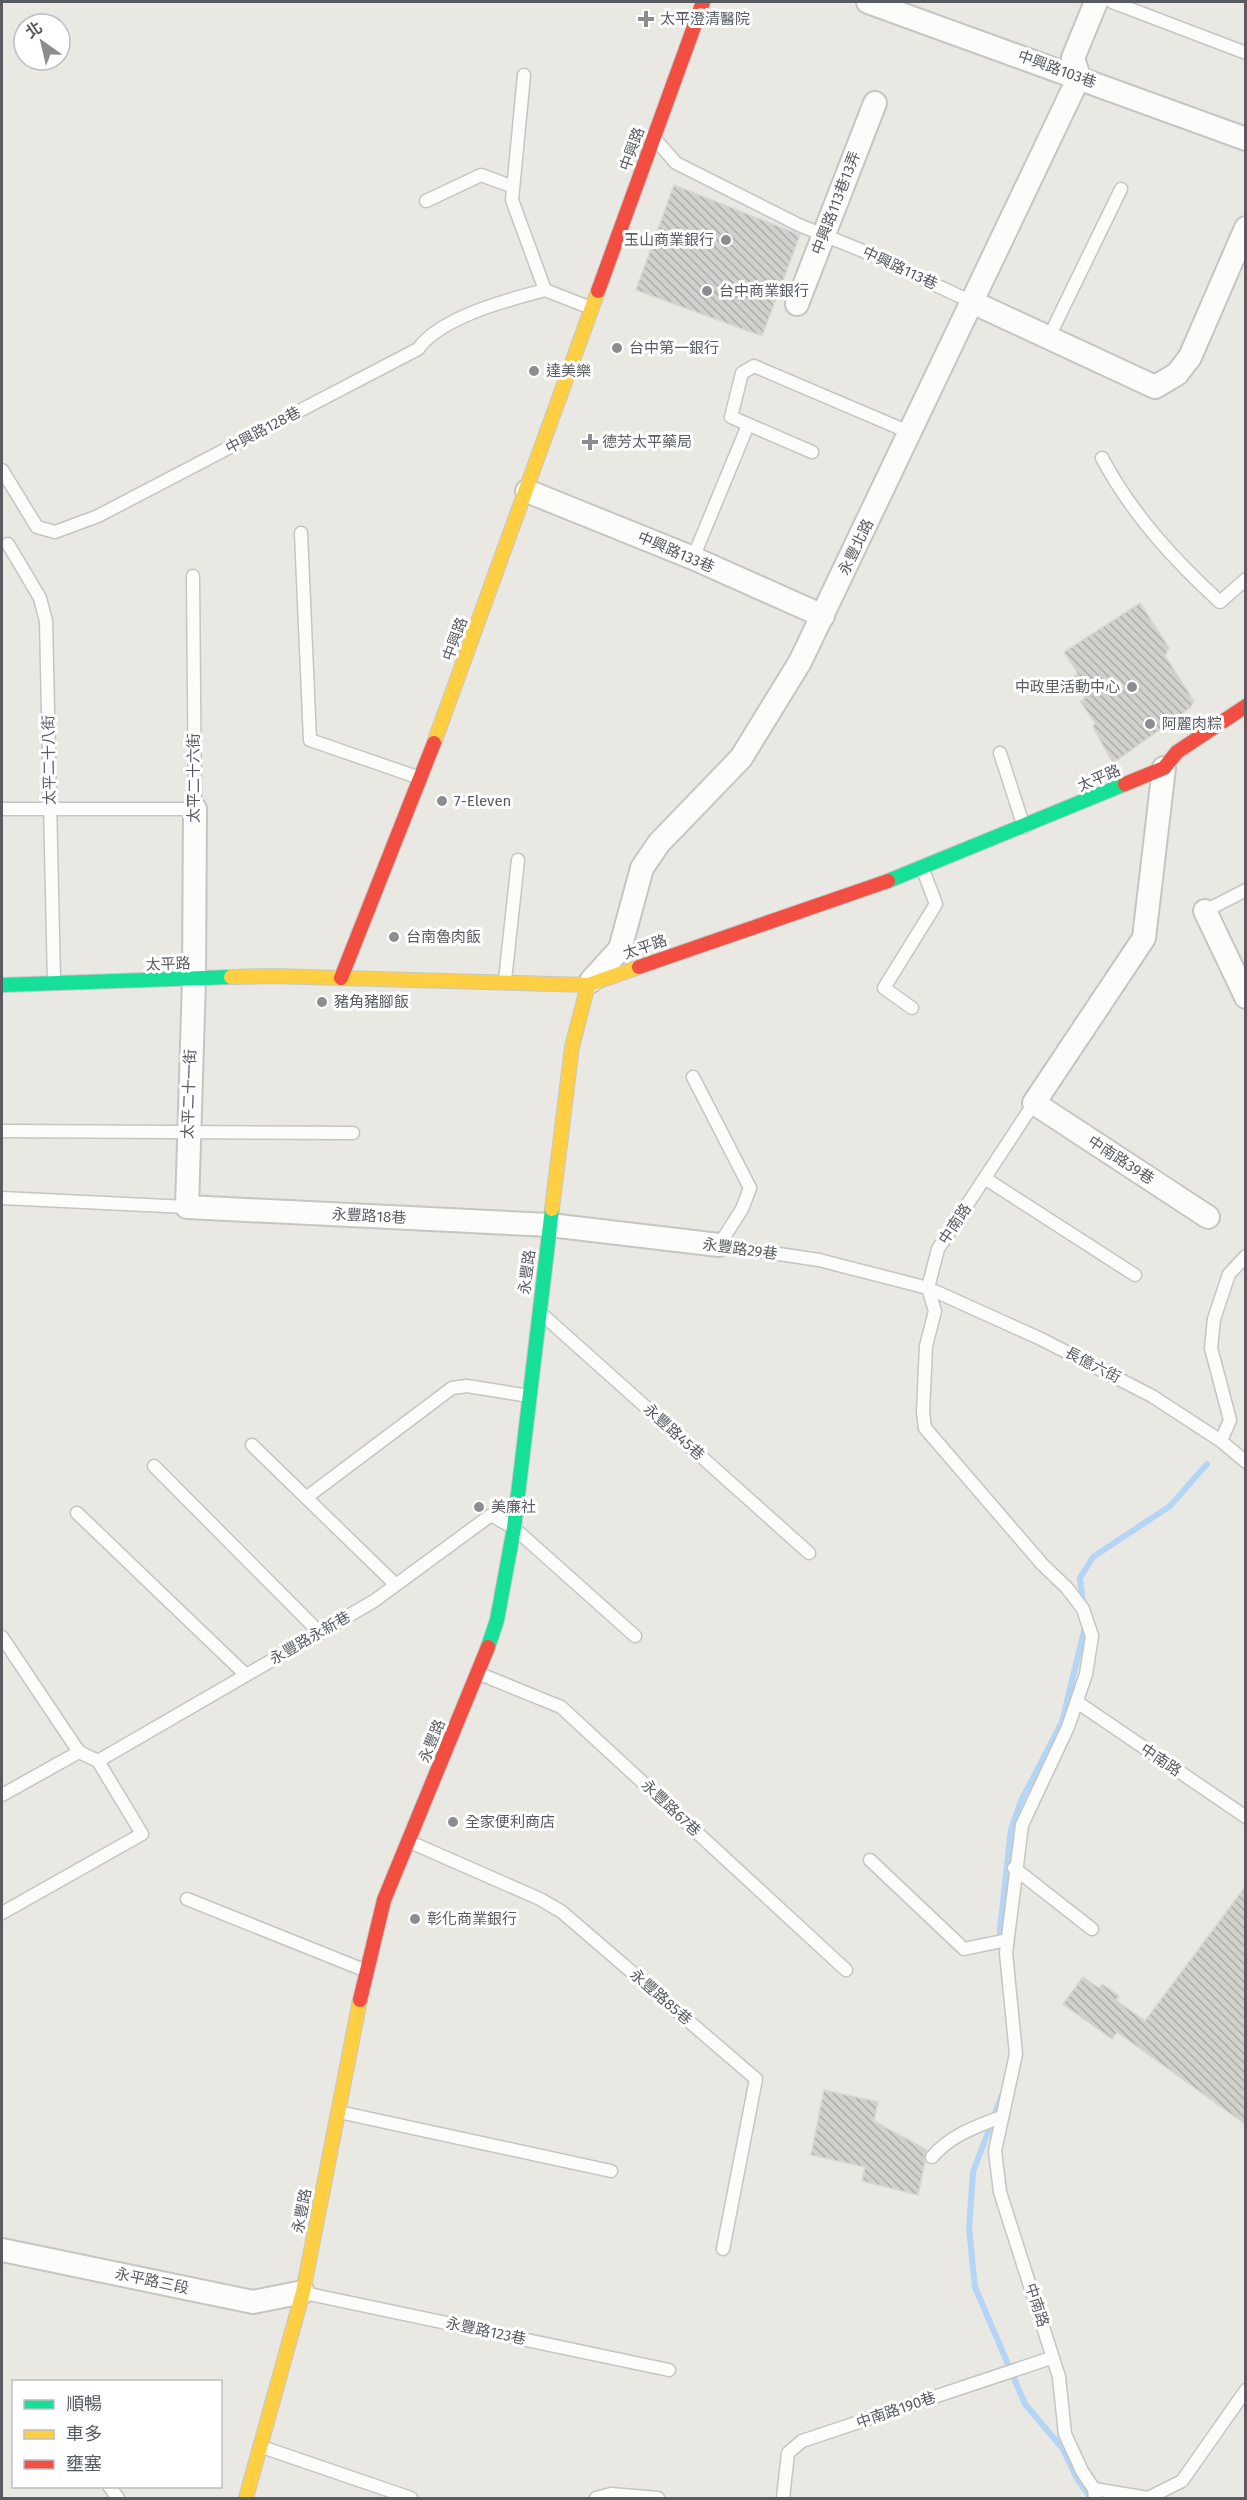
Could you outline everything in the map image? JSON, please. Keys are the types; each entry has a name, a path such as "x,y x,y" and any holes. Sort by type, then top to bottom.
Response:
{"street":[{"name":"中興路","path":"341,978 421,779 703,2"},
{"name":"中興路103巷","path":"868,2 1245,139"},
{"path":"1079,77 1073,58 1096,2"},
{"name":"永豐北路","path":"588,985 620,949 642,868 658,843 741,758 780,698 823,616 1079,77"},
{"name":"中興路113巷13弄","path":"797,304 875,103"},
{"name":"中興路113巷","path":"972,302 1155,387 1177,374 1190,357 1245,228"},
{"name":"中興路133巷","path":"527,491 693,558 823,616"},
{"name":"太平路","path":"2,985 271,976 588,985 923,869 1024,828 1164,768 1177,752 1245,706"},
{"name":"中南路","path":"1034,1103 1144,938 1164,768"},
{"name":"太平二十六街","path":"194,980 195,809"},
{"path":"1205,912 1245,997"},
{"name":"太平二十一街","path":"187,1208 194,980"},
{"name":"永豐路","path":"246,2499 303,2292 366,1971 384,1900 479,1674 497,1620 514,1528 572,1047 588,985"},
{"name":"中南路39巷","path":"1034,1103 1208,1217"},
{"name":"永豐路18巷","path":"187,1208 550,1226"},
{"name":"永豐路29巷","path":"550,1226 719,1245"},
{"name":"永平路三段","path":"2,2250 253,2302 303,2292"}],"lane":[{"path":"1112,2 1245,53"},
{"path":"524,75 522,110 511,186 512,201 544,290 592,308"},
{"name":"中興路113巷","path":"653,137 676,163 799,225 824,234 972,302"},
{"path":"426,201 481,175 511,186"},
{"path":"1049,337 1121,189"},
{"name":"中興路128巷","path":"2,470 37,527 55,532 98,516 418,349 427,337 440,328 544,290"},
{"path":"812,452 731,417 742,374 754,366 911,433"},
{"path":"693,558 748,424"},
{"path":"1102,458 1137,517 1188,573 1220,602 1245,579"},
{"path":"301,533 310,740 421,779"},
{"name":"太平二十八街","path":"8,544 40,597 46,621 54,985"},
{"name":"太平二十六街","path":"193,576 195,809"},
{"path":"1000,753 1024,828"},
{"path":"2,809 195,809"},
{"path":"505,982 518,860"},
{"path":"912,1008 884,988 936,904 923,869"},
{"path":"1205,912 1245,890"},
{"path":"693,1077 750,1188 742,1209 719,1245"},
{"name":"中南路","path":"1034,1103 938,1249 928,1288 935,1311 926,1346 923,1412 925,1428 1083,1609 1092,1636 1086,1674 1077,1702 1055,1756 1022,1825 1014,1868 1006,1974 1016,2054 995,2151 1000,2192 1059,2378 1065,2434 1094,2494 1148,2498 1182,2481 1245,2390"},
{"path":"2,1131 353,1133"},
{"path":"986,1179 1135,1275"},
{"path":"2,1198 187,1208"},
{"name":"永豐路29巷","path":"719,1245 819,1260 928,1288"},
{"path":"1221,1441 1230,1420 1211,1348 1214,1319 1229,1274 1245,1256"},
{"name":"長億六街","path":"928,1288 1095,1365 1152,1396 1221,1441 1245,1462"},
{"name":"永豐路45巷","path":"539,1311 809,1553"},
{"path":"306,1497 453,1388 467,1386 530,1396"},
{"path":"252,1444 395,1584"},
{"path":"154,1466 320,1633"},
{"path":"77,1513 246,1675"},
{"name":"永豐路永新巷","path":"98,1761 374,1601 491,1515 514,1528"},
{"path":"514,1528 635,1636"},
{"path":"2,1637 79,1752 98,1761 142,1834 2,1913"},
{"name":"永豐路67巷","path":"479,1674 561,1707 846,1970"},
{"name":"中南路","path":"1077,1702 1245,1817"},
{"path":"2,1794 79,1752"},
{"name":"永豐路85巷","path":"409,1842 540,1899 562,1912 756,2079 723,2249"},
{"path":"870,1860 964,1949 1007,1940"},
{"path":"1014,1868 1092,1929"},
{"path":"187,1899 366,1971"},
{"path":"338,2111 611,2170"},
{"path":"932,2157 956,2136 1001,2117"},
{"name":"永豐路123巷","path":"303,2292 669,2370"},
{"name":"中南路190巷","path":"783,2499 788,2453 802,2441 1051,2358"},
{"path":"261,2446 411,2499"},
{"path":"596,2499 611,2494 658,2499"}],"building":[{"path":"674,185 800,235 762,336 636,290"},
{"name":"中政里活動中心","path":"1140,603 1169,648 1165,656 1194,701 1190,708 1113,763 1093,727 1095,723 1080,701 1085,698 1072,677 1078,674 1064,652"},
{"path":"1245,1887 1245,2124 1117,2032 1112,2039 1063,2004 1083,1977 1099,1988 1102,1984 1119,1996 1116,2000 1145,2021"},
{"path":"824,2090 878,2102 874,2121 927,2150 918,2195 862,2181 865,2167 811,2155"}],"waterway":[{"path":"1083,1605 1080,1578 1093,1557 1170,1506 1207,1464"},
{"path":"1001,1943 1000,1929 1011,1829 1021,1801 1062,1722 1085,1627"},
{"path":"1002,2095 973,2172 969,2228 975,2287 1025,2404 1063,2449 1077,2479 1091,2498"}],"traffic: fast":[{"path":"888,881 1125,784"},
{"path":"2,985 231,977"},
{"path":"488,1647 497,1620 514,1528 552,1209"}],"traffic: slow":[{"path":"434,743 598,291"},
{"path":"231,977 271,976 588,985 639,967"},
{"path":"552,1209 572,1047 588,985"},
{"path":"246,2498 303,2292 360,2000"}],"traffic: jam":[{"path":"598,291 703,2"},
{"path":"1125,784 1164,768 1177,752 1246,706"},
{"path":"341,978 434,743"},
{"path":"639,967 888,881"},
{"path":"360,2000 384,1900 488,1647"}],"place":[{"name":"太平澄清醫院","path":"646,19"},
{"name":"玉山商業銀行","path":"726,240"},
{"name":"台中商業銀行","path":"707,291"},
{"name":"台中第一銀行","path":"617,348"},
{"name":"達美樂","path":"534,371"},
{"name":"德芳太平藥局","path":"590,442"},
{"name":"中政里活動中心","path":"1132,687"},
{"name":"阿麗肉粽","path":"1150,724"},
{"name":"7-Eleven","path":"442,801"},
{"name":"台南魯肉飯","path":"394,937"},
{"name":"豬角豬腳飯","path":"322,1002"},
{"name":"美廉社","path":"479,1507"},
{"name":"全家便利商店","path":"453,1822"},
{"name":"彰化商業銀行","path":"415,1919"}]}
